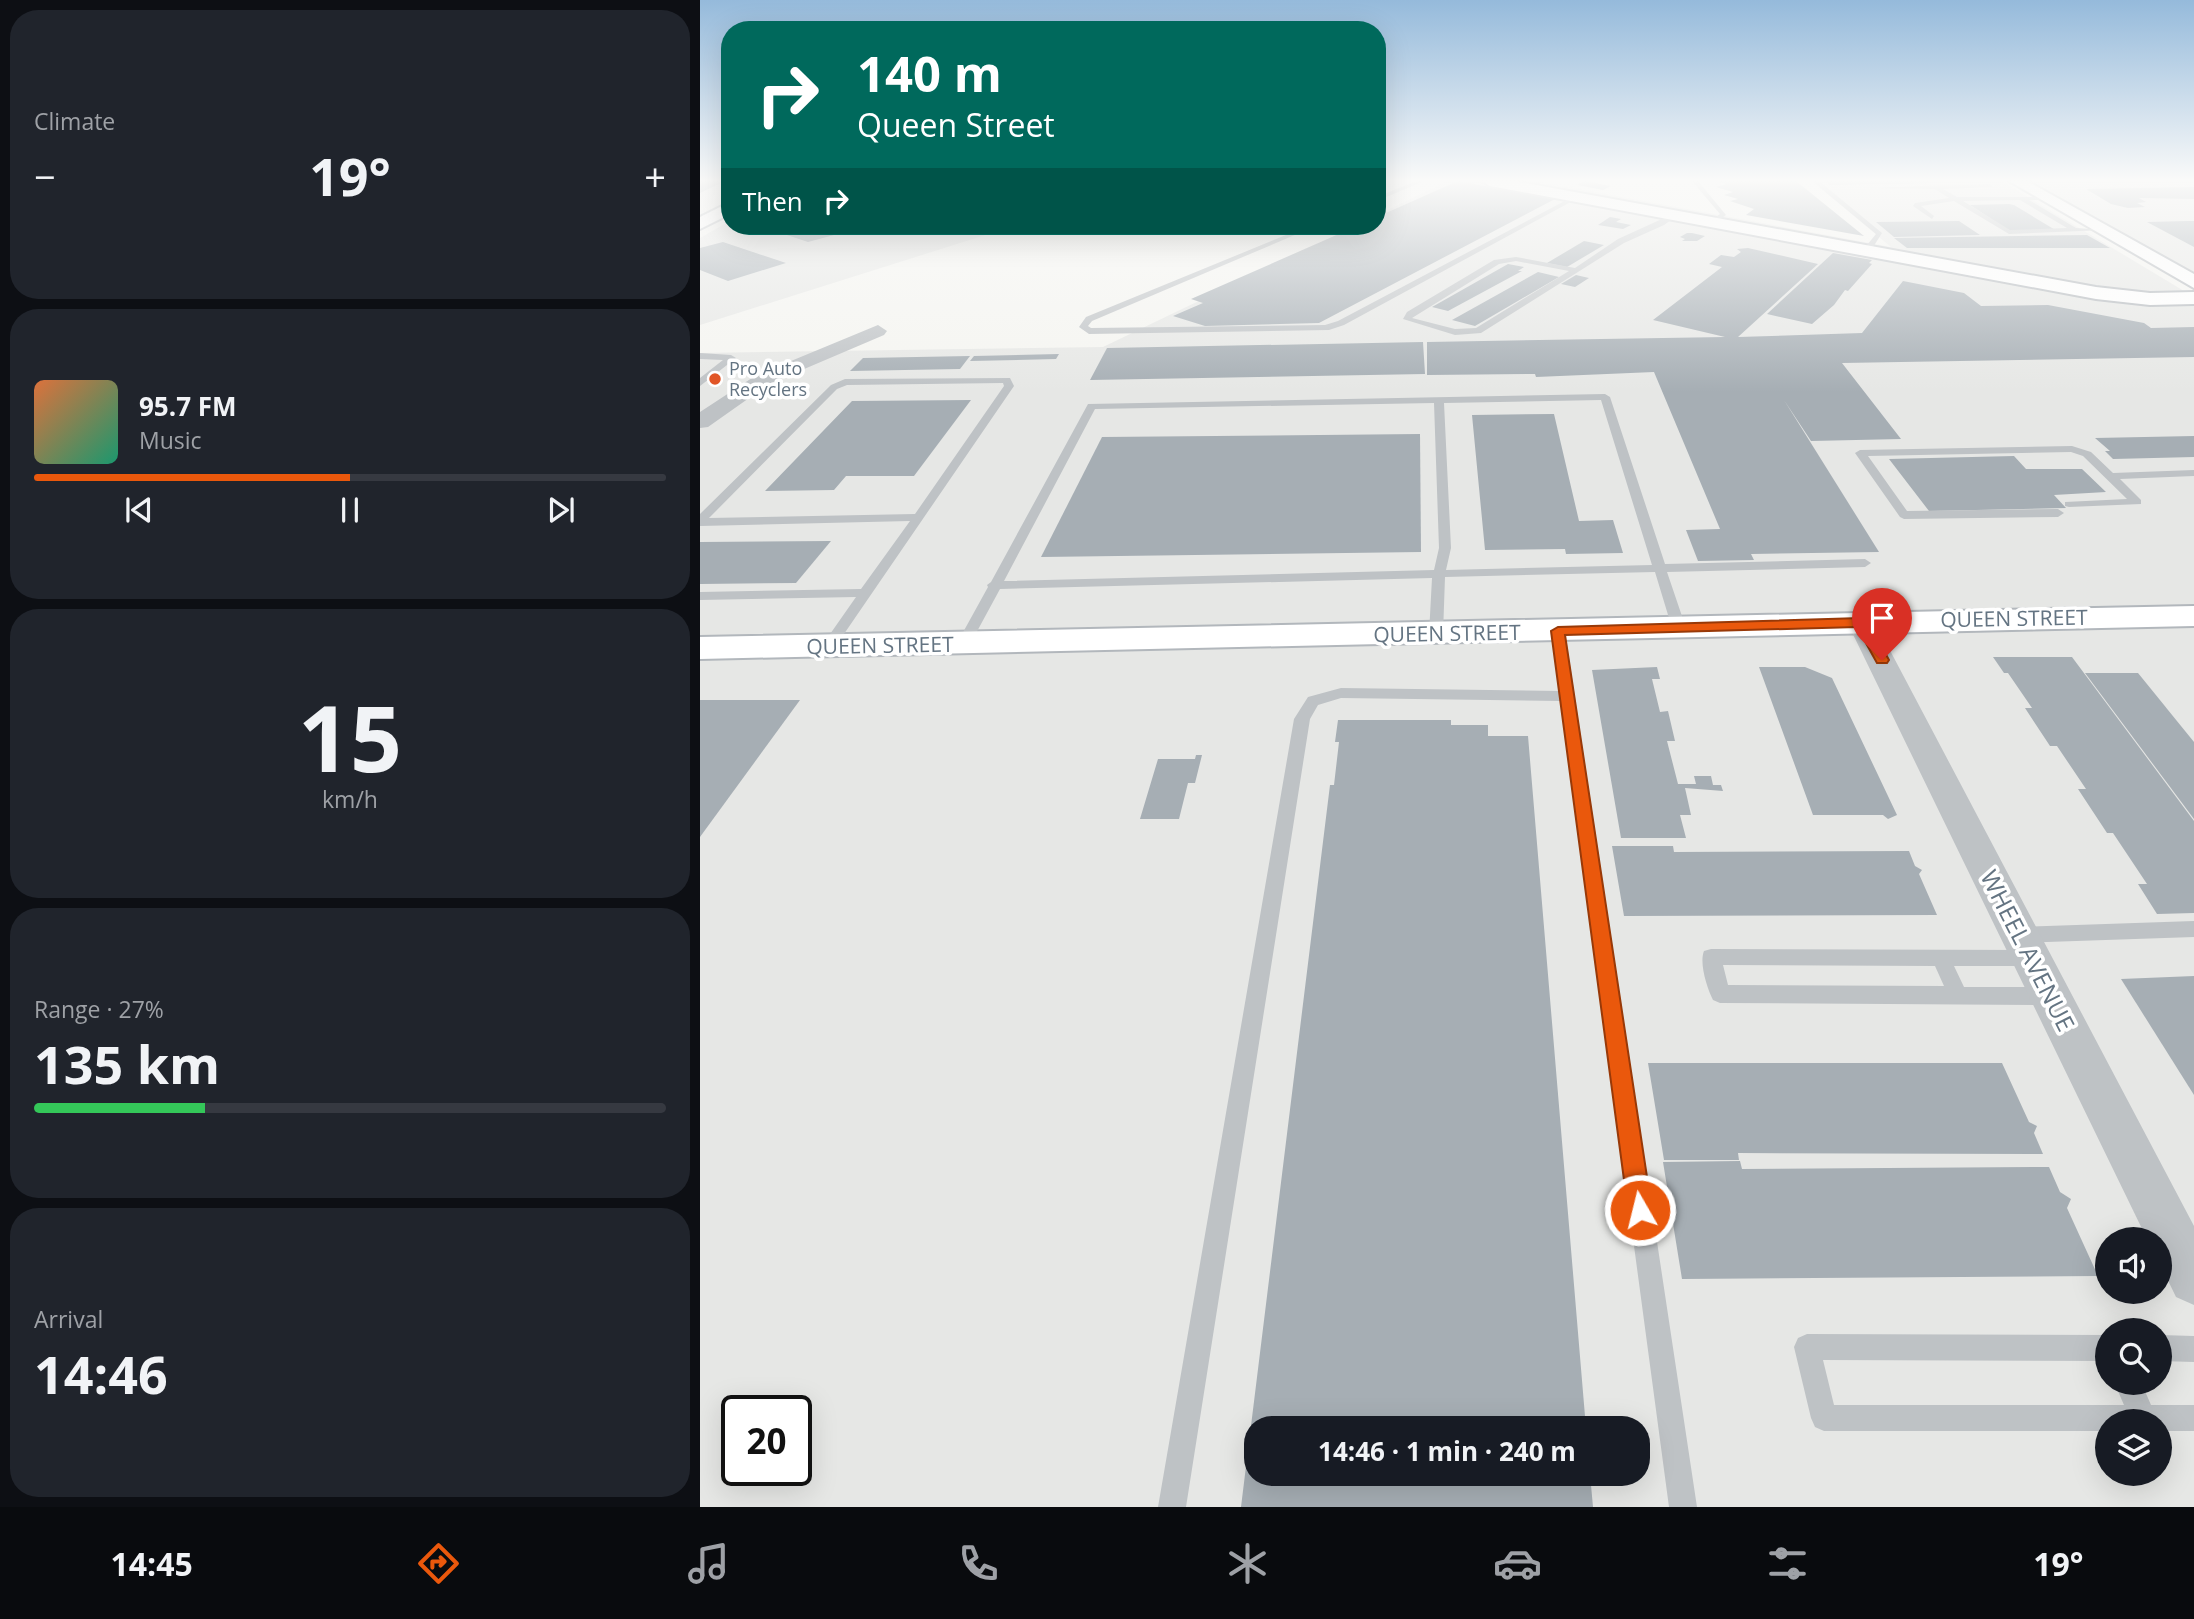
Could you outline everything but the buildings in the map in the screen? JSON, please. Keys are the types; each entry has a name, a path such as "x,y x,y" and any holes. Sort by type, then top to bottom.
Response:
{"street":[{"path":"1878,251 1947,260 2194,314"},
{"path":"2140,251 2194,282"},
{"path":"2096,293 2150,299 2194,299"},
{"path":"700,422 762,380 877,331"},
{"name":"QUEEN STREET","path":"700,648 963,645 2194,616"},
{"name":"WHEEL AVENUE","path":"1861,622 2194,1279"}],"lane":[{"path":"1252,251 1089,319 1083,327 1089,331 1326,328 1341,323 1475,251"},
{"path":"1576,270 1516,259 1497,262 1410,314 1407,319 1455,332 1478,331 1576,270 1592,264 1608,251"},
{"path":"700,356 731,358 700,383"},
{"path":"700,522 834,387 845,382 1007,380 1009,386 828,647"},
{"path":"963,645 1091,407 1605,397 1679,628"},
{"path":"1436,634 1439,574 1445,548 1439,401"},
{"path":"2058,513 1904,515 1860,453 2072,449 2087,454 2137,502 2069,504"},
{"path":"2110,475 2194,473"},
{"path":"700,522 918,517"},
{"path":"993,585 1865,563"},
{"path":"700,596 865,593"},
{"path":"1558,631 1565,696 1683,1507"},
{"path":"1172,1507 1302,719 1313,701 1341,693 1565,696"},
{"path":"2049,996 1720,995 1712,957 1941,957 2194,929"},
{"path":"1941,957 1958,996"},
{"path":"2095,1348 1807,1347 1824,1418 2095,1418"},
{"path":"2172,1349 2194,1349"},
{"path":"2172,1418 2194,1418"}],"shaded area":[{"path":"700,251 934,251 700,325"},
{"path":"1302,251 2118,251 2194,297 2194,1507 700,1507 700,353 1103,347"},
{"path":"2156,251 2194,251 2194,272"}],"place":[{"name":"Pro Auto Recyclers","path":"715,379"}],"route":[{"path":"1640,1210 1565,696 1558,631 1861,622 1882,660"}]}
